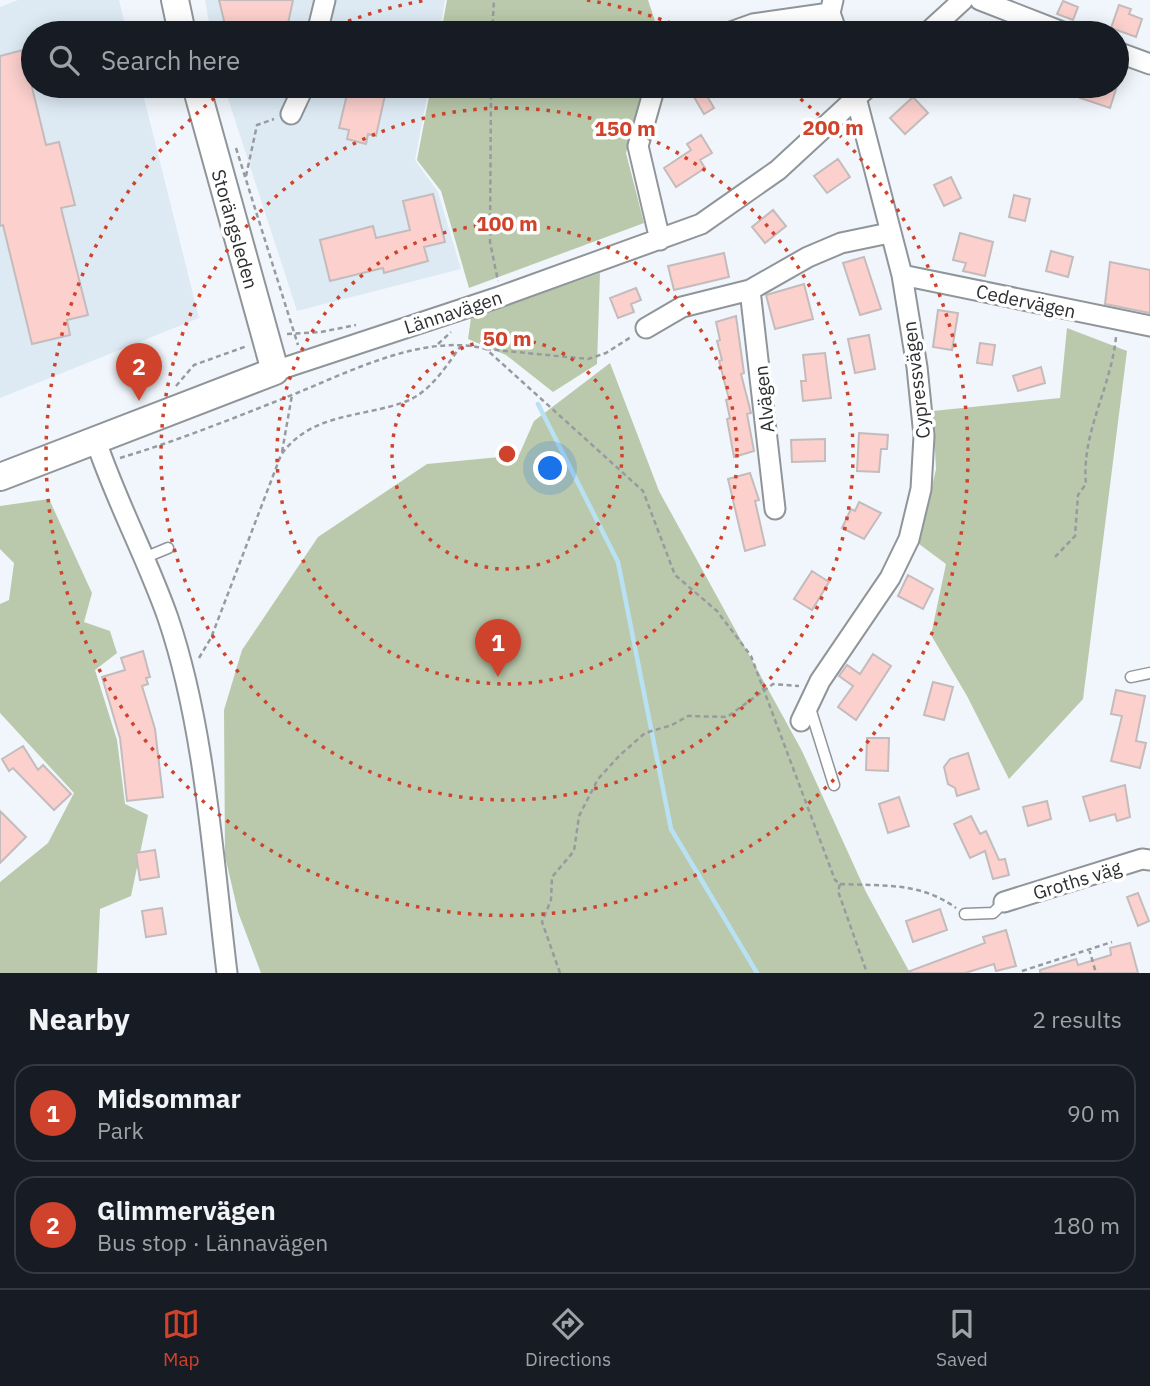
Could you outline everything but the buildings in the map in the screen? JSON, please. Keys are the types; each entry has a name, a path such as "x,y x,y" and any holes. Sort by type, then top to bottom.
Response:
{"main road":[{"path":"175,0 179,21"},
{"name":"Storängsleden","path":"199,98 275,371"},
{"name":"Lännavägen","path":"0,477 99,452 275,371"}],"street":[{"path":"320,21 325,0"},
{"path":"940,21 963,0"},
{"path":"980,0 1034,21"},
{"path":"766,21 832,7"},
{"path":"1129,56 1150,64"},
{"path":"291,114 298,98"},
{"path":"652,98 638,146 660,240"},
{"name":"Lännavägen","path":"275,371 701,224 778,170 851,98"},
{"name":"Cypressvägen","path":"809,705 890,578 916,516 924,436 917,367 902,275 889,233 861,98"},
{"path":"646,328 682,307 750,290 841,243 889,233"},
{"name":"Cedervägen","path":"902,275 1150,326"},
{"name":"Alvägen","path":"750,290 775,509"},
{"path":"99,452 168,618 184,679 202,773 227,973"},
{"name":"Groths väg","path":"1004,902 1142,859 1150,860"}],"lane":[{"path":"143,558 168,548"},
{"path":"1131,677 1150,673"},
{"path":"809,705 834,785"},
{"path":"965,914 993,913 1004,902"}],"path":[{"path":"492,21 494,0"},
{"path":"491,98 490,242 499,286 505,285"},
{"path":"239,182 246,176 257,125 291,114"},
{"path":"232,137 294,332 321,332 368,322"},
{"path":"1055,556 1075,536 1078,495 1086,484 1084,464 1115,346 1118,320"},
{"path":"99,452 292,395 415,350 463,343 486,349 588,359 606,353 646,328"},
{"path":"281,455 303,433 330,419 408,400 419,394 439,375 463,343"},
{"path":"176,386 194,365 245,347"},
{"path":"486,349 643,491 675,575 717,611 751,656 835,880 840,884 907,887 938,895 965,914"},
{"path":"363,361 365,367"},
{"path":"184,679 211,638 281,455 292,395"},
{"path":"560,973 542,922 551,900 552,877 574,851 579,816 598,779 645,733 688,716 727,717 765,688 784,684 809,705"},
{"path":"840,884 838,891 867,973"},
{"path":"1023,971 1112,942"},
{"path":"1089,949 1096,973"}],"shaded area":[{"path":"18,0 119,0 124,21 21,21 21,98 144,98 199,318 0,398 0,7"},
{"path":"205,0 445,0 441,21 209,21"},
{"path":"228,98 427,98 415,160 438,192 461,269 297,311"}],"green space":[{"path":"447,0 648,0 655,21 443,21"},
{"path":"429,98 641,98 626,153 644,223 469,288 441,191 417,160"},
{"path":"600,273 597,364 553,392 506,355 468,339 471,318"},
{"path":"1067,328 1127,351 1083,699 1009,779 967,696 931,635 946,564 919,544 936,469 933,411 1060,398"},
{"path":"610,363 659,491 802,751 866,892 910,973 261,973 238,912 225,856 224,710 242,650 318,537 427,464 519,455 534,421"},
{"path":"49,499 92,593 84,622 110,631 117,653 95,670 117,740 125,804 148,815 131,896 100,909 97,973 0,973 0,882 48,843 74,793 0,713 0,604 9,600 14,563 0,549 0,506"}],"waterway":[{"path":"538,404 618,562 671,829 757,973"}],"place":[{"name":"Glimmervägen","path":"139,401"},
{"name":"Midsommar","path":"498,677"}]}
